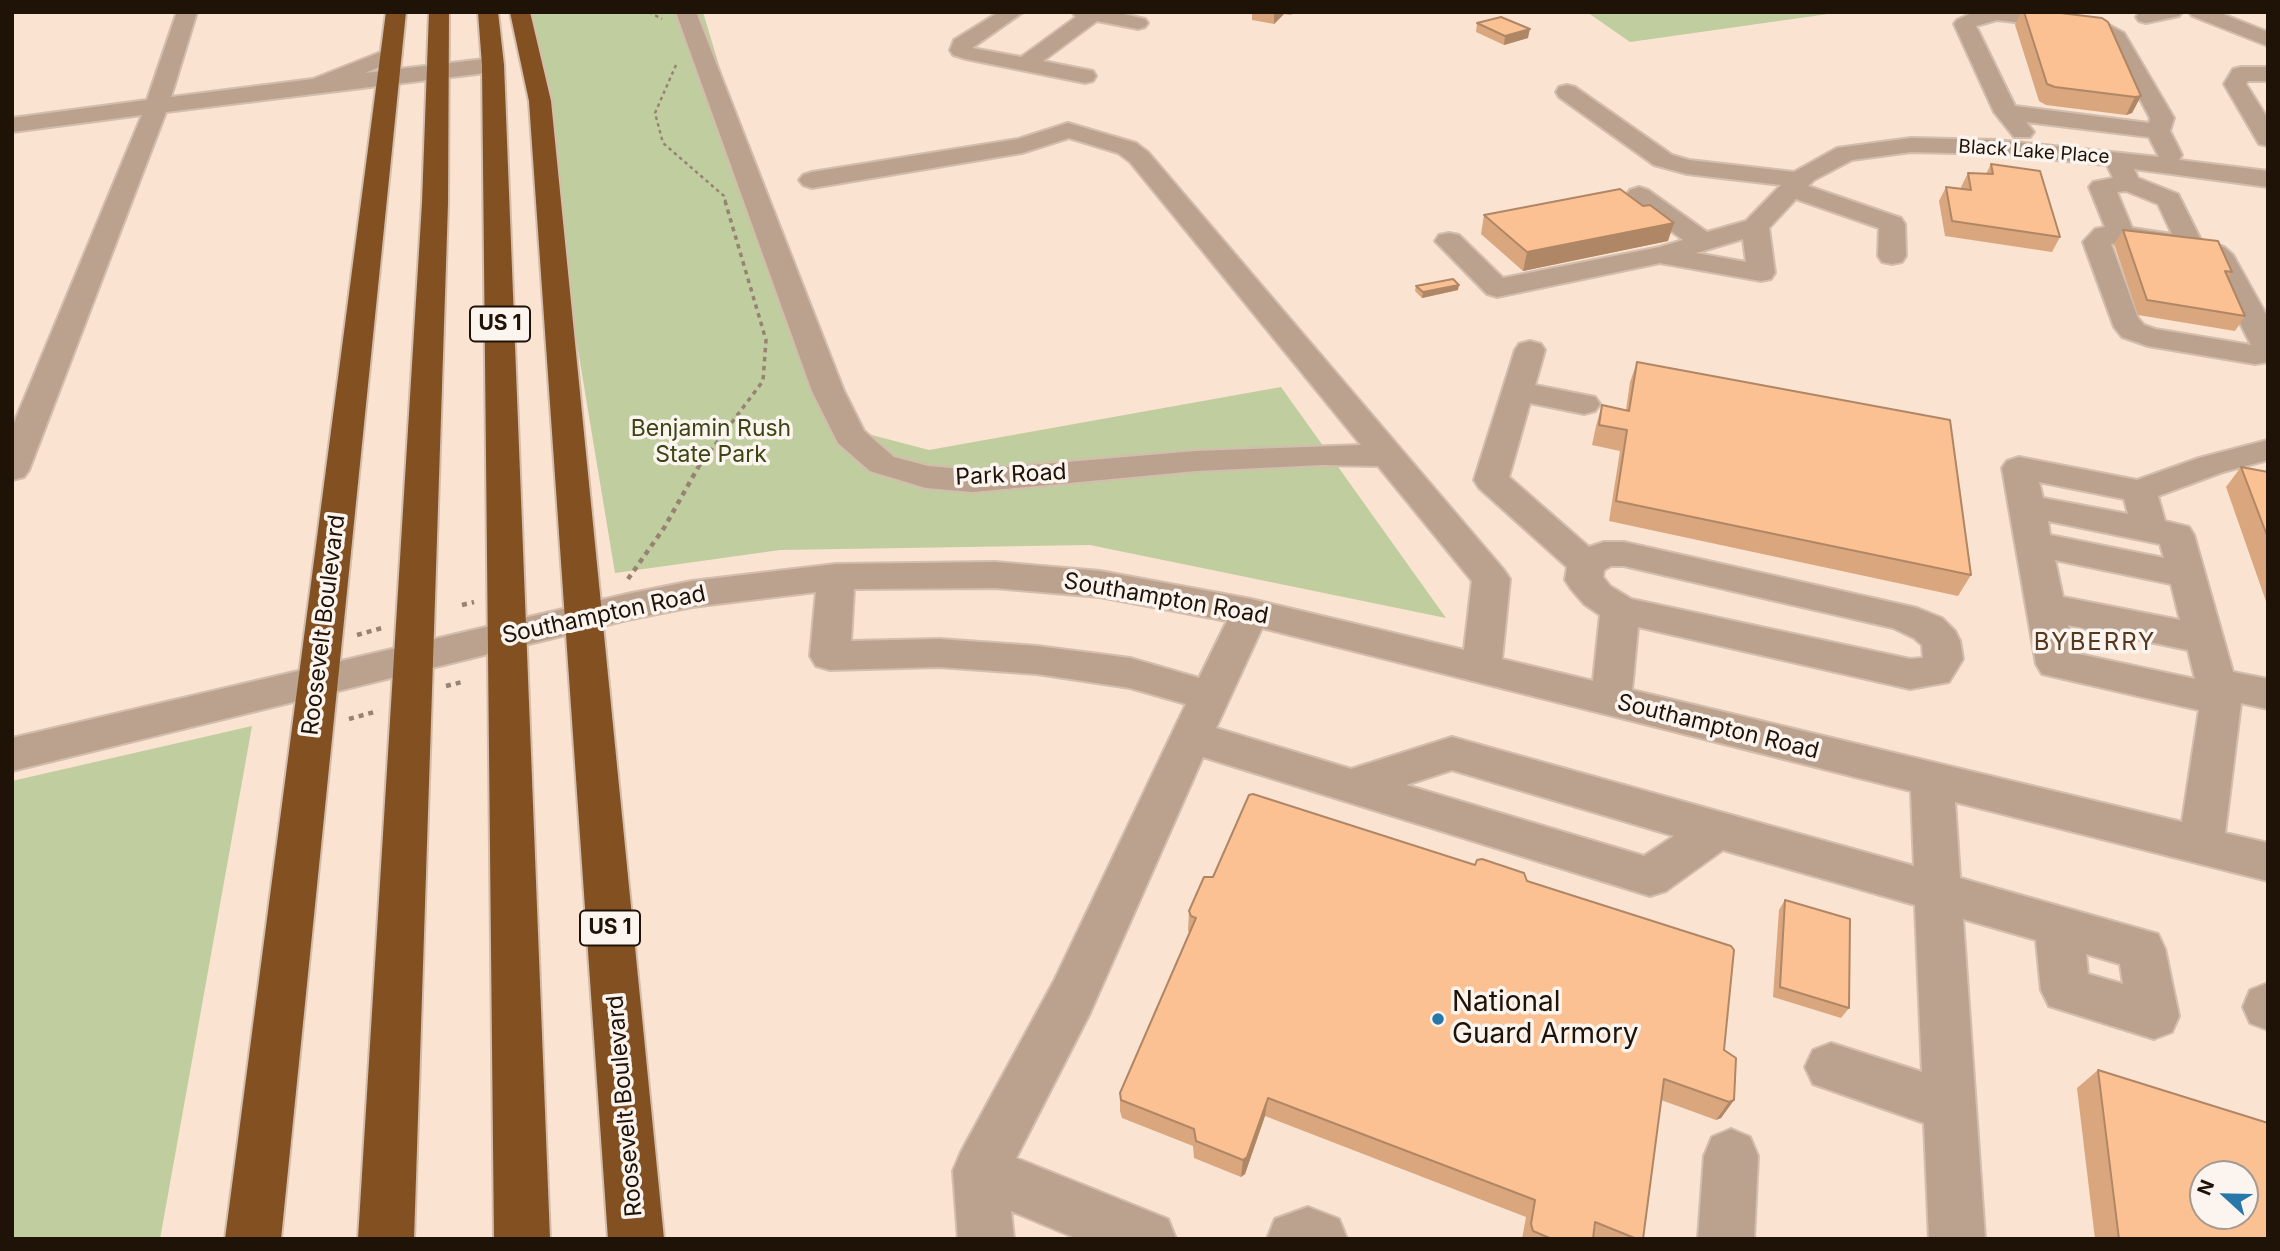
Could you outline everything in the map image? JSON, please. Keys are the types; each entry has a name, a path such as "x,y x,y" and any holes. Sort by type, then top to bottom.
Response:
{"highway":[{"name":"Roosevelt Boulevard","path":"253,1239 329,701 396,12"},
{"path":"386,1239 416,657 439,71 439,12"},
{"name":"US 1","path":"488,12 493,65 522,1239"},
{"name":"Roosevelt Boulevard","path":"520,12 540,101 636,1239"}],"street":[{"path":"12,470 157,106 187,12"},
{"path":"1013,12 962,46 961,50 1085,76"},
{"path":"2146,17 2172,12"},
{"path":"2199,12 2268,40"},
{"path":"1024,65 1087,13 1138,23"},
{"path":"2037,150 2006,112 1964,24 1997,14 2076,23 2102,29 2117,37 2162,118 2158,131 2176,167"},
{"name":"Park Road","path":"678,18 828,391 850,436 882,464 926,477 973,481 1196,461 1322,455 1387,456"},
{"path":"318,85 391,54"},
{"path":"12,125 493,65"},
{"path":"2268,74 2241,74 2235,84 2268,139"},
{"path":"1567,92 1663,160 1687,167 1798,182 1892,224 1892,256"},
{"path":"2006,112 2158,131"},
{"path":"812,180 1022,146 1068,130 1127,148 1139,157 1490,579 1481,669"},
{"name":"Black Lake Place","path":"1755,227 1798,182 1846,153 1868,149 1911,145 2037,150 2268,179"},
{"path":"2118,159 2128,183"},
{"path":"2121,235 2102,187 2128,183 2169,200 2190,245"},
{"path":"1639,195 1703,242"},
{"path":"1449,241 1497,288 1660,255 1755,227 1761,273 1660,255"},
{"path":"2105,235 2121,235 2190,245 2214,253 2223,261 2266,343 2267,353 2255,355 2148,337 2133,331 2124,321 2097,242 2105,235"},
{"path":"1531,350 1491,480 1586,564"},
{"path":"1518,391 1584,404"},
{"path":"2268,450 2211,465 2139,491 2019,468 2056,663 2219,691 2268,694"},
{"path":"2139,491 2150,530"},
{"path":"2027,506 2176,535 2219,691 2201,846"},
{"path":"2034,544 2186,575"},
{"path":"1604,554 1624,554 1903,617 1928,628 1941,641 1943,659 1935,672 1910,674 1620,610 1597,595 1584,580 1586,564 1604,554"},
{"name":"Southampton Road","path":"12,755 329,701 416,657 692,594 836,577 945,574 1048,578 1148,591 1251,612 2268,862"},
{"path":"836,577 830,656 939,653 1037,660 1130,673 1200,717 1351,786 1650,877 1717,830"},
{"path":"2045,607 2204,639"},
{"path":"1611,701 1620,610"},
{"path":"986,1239 980,1171 1072,997 1251,612"},
{"path":"1351,786 1452,753 2058,926"},
{"path":"1932,780 1957,1239"},
{"path":"1831,1067 1950,1106"},
{"path":"1726,1239 1731,1156"},
{"path":"980,1171 1148,1239"},
{"path":"1295,1239 1308,1234 1319,1239"}],"path":[{"path":"649,12 678,18"},
{"path":"627,583 631,573 664,528 700,463 763,381 766,340 724,196 663,143 655,113 677,68 675,58"},
{"path":"353,636 416,657 462,682"},
{"path":"329,701 385,709"}],"green space":[{"name":"Benjamin Rush State Park","path":"522,12 703,12 826,423 929,450 1281,387 1446,618 1090,545 780,550 615,573"},
{"path":"1587,12 1842,12 1630,42"},
{"path":"252,726 160,1239 12,1239 12,781"}],"building":[{"path":"2024,12 2052,12 2102,18 2108,22 2141,96 2047,84"},
{"path":"1501,17 1530,29 1505,36 1477,23"},
{"path":"1991,164 2040,171 2060,237 1952,221 1946,187 1971,190 1968,173 1993,174"},
{"path":"1620,189 1643,206 1650,205 1674,223 1527,252 1484,215"},
{"path":"2123,230 2218,241 2232,272 2225,271 2245,316 2147,300"},
{"path":"1453,279 1459,285 1423,292 1416,286"},
{"path":"1637,362 1950,420 1971,575 1616,501 1627,430 1599,425 1602,405 1629,411"},
{"path":"2241,467 2268,472 2268,538"},
{"name":"National Guard Armory","path":"1253,794 1475,865 1477,860 1482,859 1524,873 1527,881 1731,946 1734,950 1724,1050 1736,1058 1734,1100 1729,1102 1664,1079 1643,1239 1595,1222 1593,1239 1552,1239 1533,1231 1531,1224 1535,1200 1268,1098 1247,1157 1243,1160 1196,1141 1194,1129 1121,1100 1120,1093 1196,918 1191,916 1189,911 1204,877 1213,877 1249,795"},
{"path":"1785,900 1850,919 1849,1008 1780,987"},
{"path":"2098,1070 2268,1123 2268,1239 2119,1239"}],"place":[{"name":"National Guard Armory","path":"1438,1019"}],"district":[{"name":"BYBERRY","path":"2095,643"}]}
